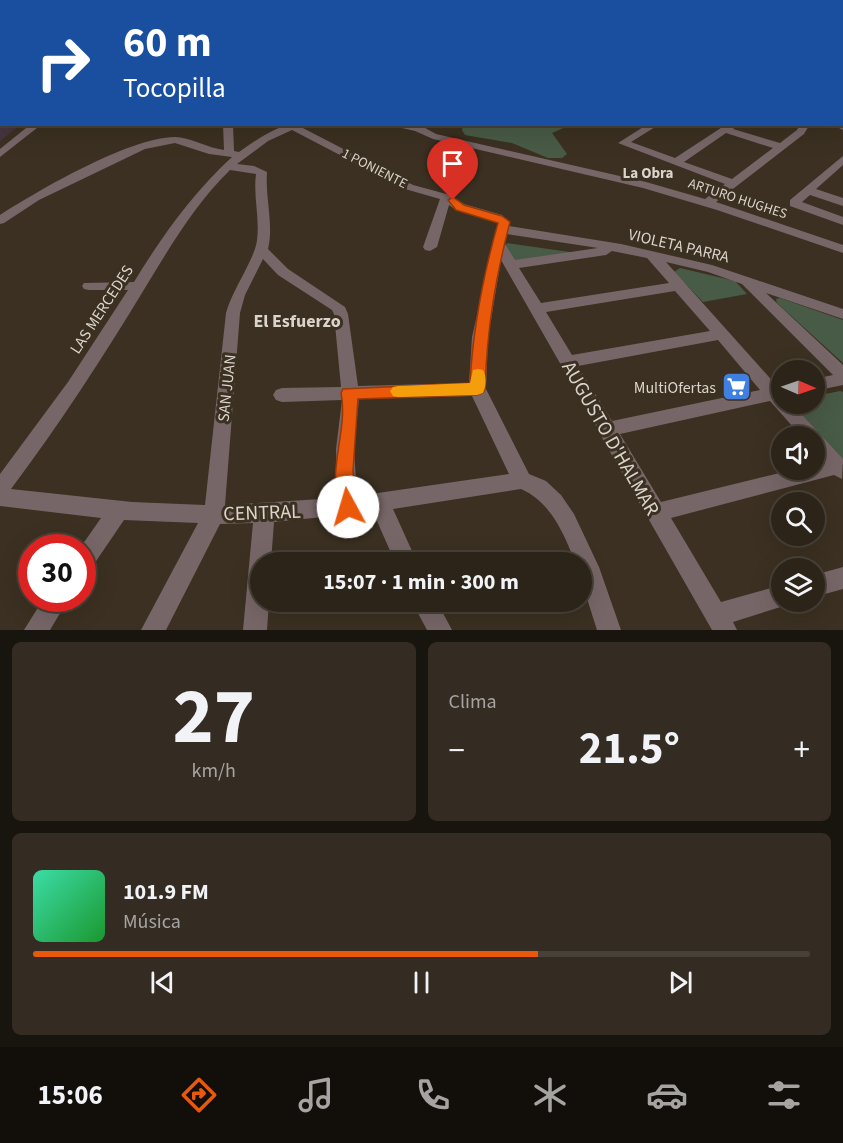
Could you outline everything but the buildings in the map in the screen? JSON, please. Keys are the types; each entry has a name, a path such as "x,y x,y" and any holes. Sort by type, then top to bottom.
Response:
{"street":[{"path":"0,154 35,126"},
{"path":"0,220 44,193 142,146 176,140 232,159 228,126"},
{"name":"LAS MERCEDES","path":"0,489 190,208 232,159 291,126"},
{"name":"1 PONIENTE","path":"295,126 409,187 460,207 498,218 504,222 500,237"},
{"name":"ARTURO HUGHES","path":"411,126 433,136 600,172 707,202 841,246"},
{"path":"653,126 623,143 734,183"},
{"path":"707,202 801,132 804,126"},
{"path":"676,162 730,127 781,147"},
{"name":"SAN JUAN","path":"153,630 213,514 233,314 244,279 261,250 264,229 260,189 261,172 232,159"},
{"path":"843,159 794,203 843,221"},
{"path":"809,191 843,202"},
{"path":"430,247 444,201"},
{"path":"500,237 480,337 477,389 522,480 542,488 561,512 584,559 609,630"},
{"name":"VIOLETA PARRA","path":"500,237 651,254 743,278 843,314"},
{"name":"AUGUSTO D'HALMAR","path":"500,237 510,265 720,623"},
{"path":"510,265 621,249"},
{"path":"261,250 283,272 338,307 341,314 351,404 344,471 348,507"},
{"path":"651,254 771,388"},
{"path":"743,278 843,377 825,382"},
{"path":"89,286 139,286"},
{"path":"536,309 678,286"},
{"path":"566,362 721,334"},
{"path":"282,395 477,389"},
{"path":"605,430 771,400"},
{"path":"793,414 803,426"},
{"path":"655,513 840,469 825,452"},
{"name":"CENTRAL","path":"0,497 117,512 264,513 380,504 522,480"},
{"path":"380,504 402,552"},
{"path":"96,543 117,512"},
{"path":"255,630 264,513"},
{"path":"825,583 843,578"},
{"path":"720,623 771,601"},
{"path":"36,630 48,612"},
{"path":"430,612 440,630"}],"shaded area":[{"path":"0,126 19,126 0,141"}],"green space":[{"path":"463,126 568,126 552,133 567,154 562,158 548,158 512,143 465,135"},
{"path":"507,243 577,253 511,261 505,247"},
{"path":"680,268 735,281 747,294 703,302 674,272"},
{"path":"780,298 843,320 843,363 777,303 776,299"},
{"path":"843,392 843,465 825,446 825,426 806,426 795,414 825,414 825,394"}],"slow traffic":[{"path":"398,391 477,389 478,374"}],"place":[{"name":"MultiOfertas","path":"737,387"}],"district":[{"name":"La Obra","path":"648,173"},
{"name":"El Esfuerzo","path":"297,321"}],"route":[{"path":"348,507 344,471 350,423 349,393 477,389 480,337 492,266 504,222 498,218 460,207 453,200"}]}
